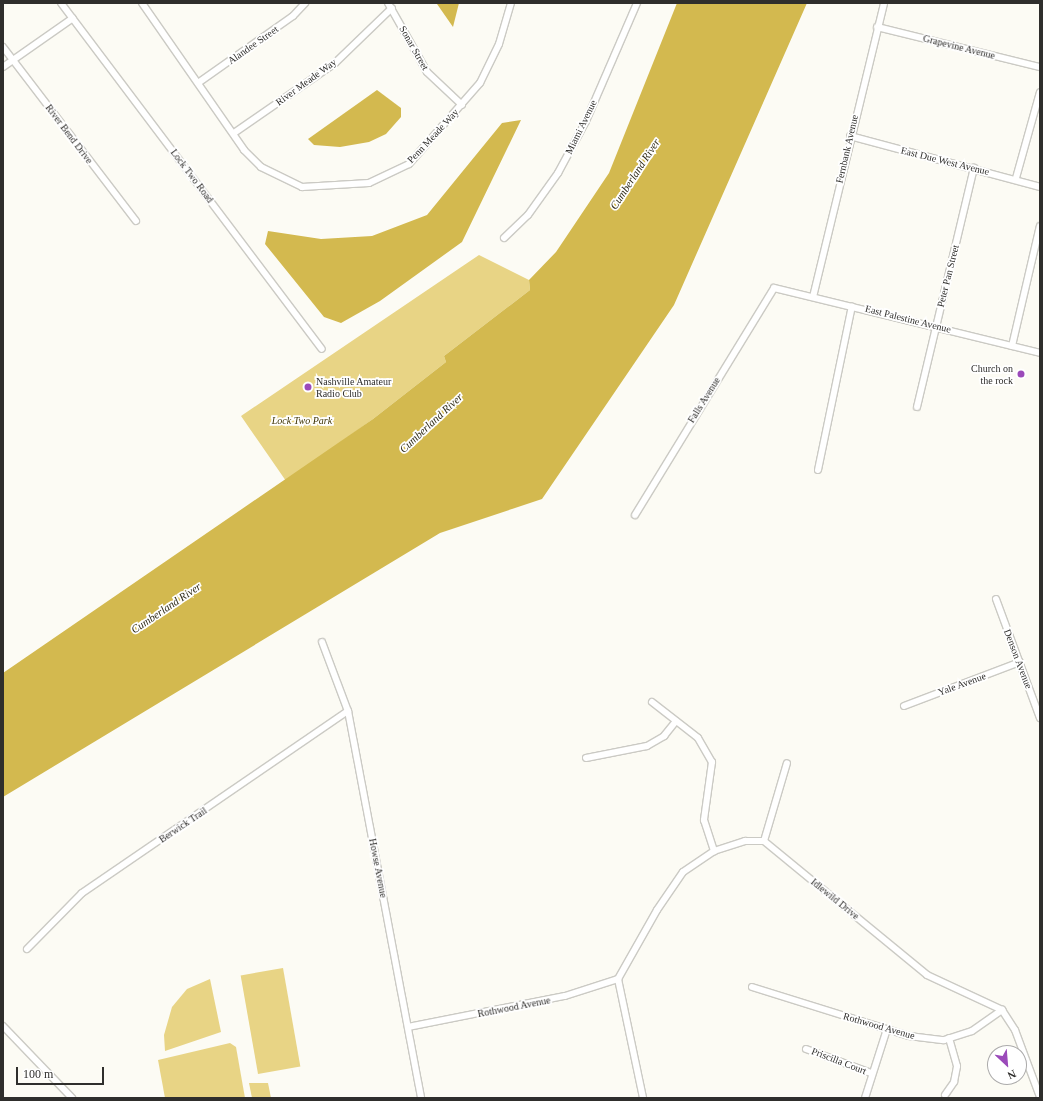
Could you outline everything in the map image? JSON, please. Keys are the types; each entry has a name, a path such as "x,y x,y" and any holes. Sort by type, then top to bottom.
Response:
{"street":[{"name":"Lock Two Road","path":"61,3 322,349"},
{"name":"Penn Meade Way","path":"142,3 234,133 261,167 279,179 302,187 369,183 409,164 462,105 490,66 511,3"},
{"name":"Alandee Street","path":"198,83 293,16 305,3"},
{"name":"Miami Avenue","path":"504,238 528,215 558,173 586,121 637,3"},
{"name":"Fernbank Avenue","path":"813,297 850,136 884,3"},
{"name":"Sonar Street","path":"390,6 427,72 462,105"},
{"name":"River Meade Way","path":"234,133 335,63 390,6"},
{"path":"3,67 14,62 73,18"},
{"name":"Grapevine Avenue","path":"877,27 1040,67"},
{"name":"River Bend Drive","path":"3,47 136,221"},
{"path":"1016,178 1040,92"},
{"name":"East Due West Avenue","path":"850,136 1016,178 1040,187"},
{"name":"Peter Pan Street","path":"918,407 974,168"},
{"path":"1012,346 1040,226"},
{"name":"East Palestine Avenue","path":"775,288 936,325 1040,353"},
{"name":"Falls Avenue","path":"635,515 775,288"},
{"path":"818,470 852,306"},
{"name":"Denson Avenue","path":"996,599 1040,718"},
{"name":"Howse Avenue","path":"322,642 348,711 421,1098"},
{"name":"Yale Avenue","path":"904,706 1020,662"},
{"path":"652,702 698,738 712,762 704,820 714,852"},
{"name":"Berwick Trail","path":"27,949 82,893 348,711"},
{"path":"586,758 646,746 664,736 676,721"},
{"path":"643,1098 618,979 657,910 683,872 714,852 745,841 764,841 787,763"},
{"name":"Idlewild Drive","path":"764,841 928,975 1002,1010"},
{"name":"Rothwood Avenue","path":"408,1027 559,998 618,979"},
{"name":"Rothwood Avenue","path":"752,987 908,1036 949,1038 972,1031 1002,1010"},
{"path":"1002,1010 1015,1030 1040,1097"},
{"path":"3,1026 72,1098"},
{"path":"865,1098 871,1073 887,1029"},
{"path":"944,1095 954,1082 957,1066 949,1038"},
{"name":"Priscilla Court","path":"806,1048 871,1073"}],"green space":[{"name":"Lock Two Park","path":"479,255 529,280 530,290 444,356 446,362 373,419 286,481 241,416"},
{"path":"283,968 300,1066 258,1074 241,975"},
{"path":"210,979 221,1032 165,1051 164,1035 172,1007 187,989"},
{"path":"230,1043 236,1047 245,1098 165,1098 158,1060"},
{"path":"249,1083 268,1083 271,1098 252,1098"}],"water":[{"path":"436,3 459,3 453,27 437,4"},
{"name":"Cumberland River","path":"677,3 807,3 674,305 542,499 440,533 3,797 3,673 373,419 446,362 444,356 530,290 529,280 556,252 609,173"},
{"path":"377,90 401,108 401,117 386,134 369,142 340,147 314,145 308,139"},
{"path":"521,120 462,242 380,301 341,323 324,317 265,244 268,231 321,239 372,236 427,215 502,123"}],"place":[{"name":"Church on the rock","path":"1021,374"},
{"name":"Nashville Amateur Radio Club","path":"308,387"}]}
